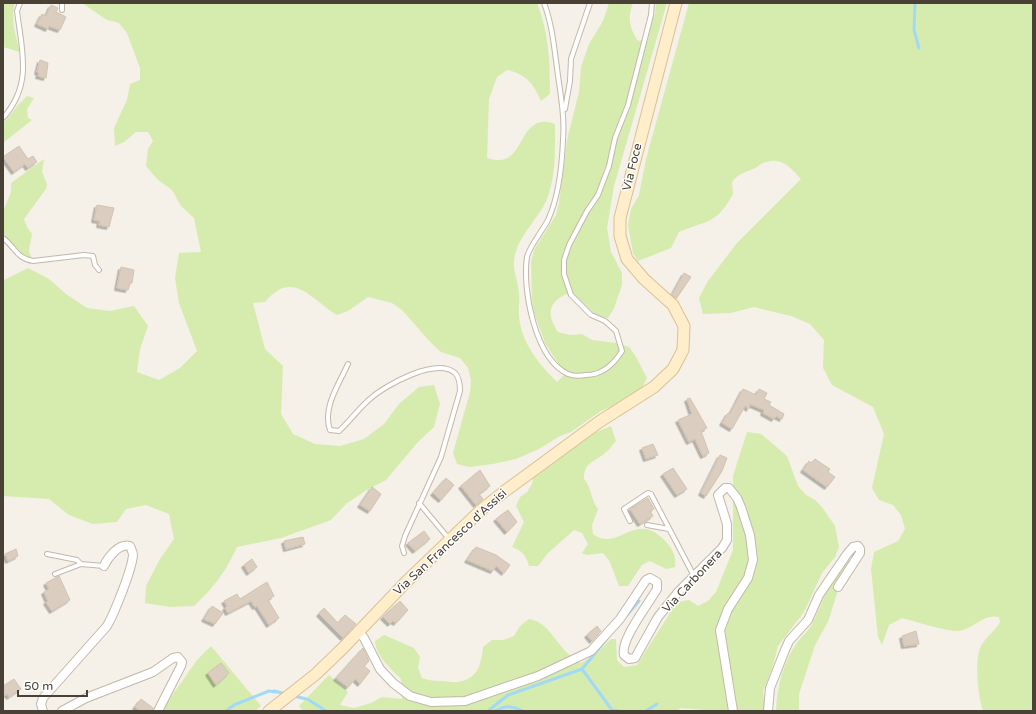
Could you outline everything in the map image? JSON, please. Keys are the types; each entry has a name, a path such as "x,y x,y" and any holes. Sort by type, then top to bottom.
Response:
{"main road":[{"name":"Via Foce","path":"676,3 624,200 620,218 620,236 627,259 635,270 673,305 678,312"},
{"name":"Via San Francesco d'Assisi","path":"275,709 316,674 359,632 406,582 505,490 599,422 664,379 673,369 683,350 684,326 678,312"}],"street":[{"name":"Via Carbonera","path":"359,632 364,638 380,669 393,683 410,696 431,702 465,701 531,679 591,651 620,619 644,581 650,578 657,582 657,589 631,632 624,648 624,655 629,659 635,658 658,617 694,576 722,548 727,540 726,524 718,495 725,488 729,488 737,498 741,507 750,535 753,560 748,578 728,609 720,630 734,711"},
{"path":"43,711 41,704 44,698 107,626 114,614 133,555 130,546 121,547 107,560 104,566"},
{"path":"768,711 770,688 785,650 790,641 808,620 819,595 847,554 853,548 858,546 860,548 860,553 838,587"},
{"path":"62,711 86,698 153,672 176,657 181,660 182,664 158,711"}],"lane":[{"path":"3,118 16,99 24,72 23,49 17,11 20,3"},
{"path":"62,3 62,10"},
{"path":"544,3 553,34 564,113 564,141 554,206 539,237 528,254 525,287 533,321 547,353 559,368 568,374 590,375 603,370 614,363 622,351 620,341 616,331 605,321 591,315 571,294 564,274 564,260 569,244 587,211 598,195 609,166 616,138 628,105 651,14 652,3"},
{"path":"564,113 570,81 571,59 590,3"},
{"path":"3,238 20,257 34,262 84,255 93,256 96,268 99,270"},
{"path":"348,364 332,397 327,414 327,422 330,430 339,431 372,397 393,382 430,369 445,368 456,374 460,391 454,415 441,457 419,503 402,546 404,553"},
{"path":"630,521 624,509 648,493 651,494 694,576"},
{"path":"419,503 450,540"},
{"path":"647,525 669,529"},
{"path":"47,554 77,560 81,564"},
{"path":"55,574 81,564 104,566"},
{"path":"36,711 43,711"}],"green space":[{"path":"3,3 15,3 13,21 20,52 3,47"},
{"path":"82,3 537,3 544,25 548,48 550,94 541,101 532,85 524,77 514,72 507,70 497,77 489,99 487,158 499,160 508,158 514,153 528,131 534,125 544,122 555,124 554,168 549,193 543,207 521,239 515,253 514,270 519,293 519,317 524,336 532,353 557,382 565,374 545,343 534,313 532,301 531,262 534,250 556,215 559,203 567,140 579,92 581,67 589,44 603,21 609,3 633,3 630,14 630,23 638,41 643,40 655,13 656,3 667,3 614,186 607,228 611,252 622,273 622,285 614,308 608,318 596,315 578,298 566,294 555,302 551,310 552,320 558,332 570,335 582,334 592,340 617,343 629,347 647,378 642,388 611,407 601,411 571,432 560,436 539,449 516,459 469,467 457,464 453,453 470,392 471,380 468,368 460,358 441,352 402,310 392,303 368,297 348,311 337,315 302,290 293,287 275,292 265,302 253,303 265,349 283,366 281,414 293,434 315,444 340,446 364,439 384,424 399,404 419,387 434,385 440,404 434,427 417,443 386,480 365,491 346,504 331,520 281,538 237,547 228,565 218,579 194,606 170,607 145,603 146,586 160,559 174,539 169,514 146,505 126,509 117,522 93,524 69,515 49,499 3,496 4,280 28,268 49,279 66,294 87,308 110,311 134,306 148,326 140,349 137,372 159,380 180,368 197,351 179,303 175,278 179,253 201,252 194,218 181,206 172,190 158,180 146,166 148,149 153,141 148,132 136,132 124,142 115,146 114,128 127,100 130,84 140,80 140,68 127,33 119,23 107,20"},
{"path":"689,3 1033,3 1033,711 983,711 977,669 979,652 983,643 1000,622 999,617 993,616 967,628 956,631 937,628 902,618 889,625 882,645 878,637 871,569 874,552 898,541 905,529 901,515 893,505 879,500 872,488 884,434 873,407 832,385 823,368 824,340 810,324 791,316 754,307 731,313 703,314 699,298 708,281 737,243 801,179 788,166 779,161 761,164 736,177 732,182 733,194 721,211 716,216 704,223 679,232 671,248 638,261 633,253 628,225 631,209 639,195 646,159"},
{"path":"27,96 34,98 27,109 28,118 32,120 3,143 3,124"},
{"path":"44,159 42,172 47,184 46,189 24,219 32,234 29,251 32,259 21,254 3,233 3,212 11,192 11,183"},
{"path":"611,426 616,441 606,452 590,463 584,473 584,479 587,482 595,505 598,509 592,525 593,534 603,539 611,539 637,529 646,529 656,533 672,550 675,560 675,567 666,569 650,561 642,565 628,586 619,586 609,560 603,553 587,555 582,553 588,544 582,533 574,530 548,553 538,566 529,566 523,554 512,547 524,522 516,506 520,497 527,492 532,484 534,475 562,453 594,433"},
{"path":"747,432 761,434 787,456 798,486 806,495 815,500 822,507 835,526 839,547 835,557 822,573 804,612 778,646 772,669 763,691 765,711 716,711 680,708 678,711 303,711 299,706 329,675 348,692 340,705 354,708 371,703 382,697 402,699 401,679 381,657 376,647 375,641 384,635 414,648 420,657 418,668 422,678 433,681 463,681 474,675 481,660 483,647 492,640 503,640 514,636 520,626 529,619 544,626 565,651 580,663 594,656 611,639 616,639 617,660 624,667 637,665 677,602 689,600 698,606 708,601 716,592 733,550 733,476"},
{"path":"854,557 839,587 828,622 815,645 799,694 799,711 776,711 779,683 793,648 811,626 828,588 839,570"},
{"path":"211,646 261,706 255,711 161,711 197,660"}],"building":[{"path":"51,5 58,8 56,12 66,17 60,30 49,26 48,29 37,24 42,14 46,16"},
{"path":"40,60 48,63 46,78 38,76 39,73 37,72"},
{"path":"19,146 28,159 33,156 37,162 28,168 25,164 14,172 3,157"},
{"path":"97,205 114,208 109,227 99,225 100,221 94,220"},
{"path":"121,267 134,270 132,283 130,283 128,290 117,288"},
{"path":"684,273 691,277 676,299 672,295"},
{"path":"743,389 756,395 759,389 767,393 764,399 771,402 769,405 784,414 782,419 776,416 774,419 763,413 764,410 750,404 749,409 745,406 732,429 722,423 728,413 730,414"},
{"path":"690,398 707,428 701,431 709,453 703,456 695,439 689,442 678,420 692,414 687,399"},
{"path":"653,444 658,455 646,459 642,448"},
{"path":"720,455 727,458 722,471 706,496 701,493"},
{"path":"815,459 830,469 828,472 835,477 827,487 803,470 809,461 811,463"},
{"path":"673,468 687,489 677,495 663,474"},
{"path":"480,470 490,486 479,494 483,499 476,505 461,486"},
{"path":"446,478 454,485 441,500 433,493"},
{"path":"372,487 381,494 370,511 360,505"},
{"path":"648,498 654,509 650,511 653,516 640,524 630,509"},
{"path":"508,510 517,522 507,532 496,519"},
{"path":"424,531 430,539 415,551 408,543"},
{"path":"303,537 305,544 286,549 284,541"},
{"path":"476,547 496,555 510,565 504,573 496,566 493,571 467,560"},
{"path":"16,549 18,556 8,561 5,554"},
{"path":"252,559 257,567 249,573 244,565"},
{"path":"59,576 70,600 52,611 46,602 48,601 44,592 49,589 46,583"},
{"path":"267,582 274,596 268,600 279,618 269,625 257,606 255,607 251,601 228,613 225,608 227,606 224,601 237,594 240,599"},
{"path":"400,601 408,610 396,623 393,621 390,624 383,617"},
{"path":"212,606 223,613 215,624 204,619"},
{"path":"324,608 338,623 345,615 356,624 343,638 319,614"},
{"path":"597,626 601,631 592,641 587,635"},
{"path":"916,631 919,644 904,646 902,636"},
{"path":"363,648 369,661 364,666 370,671 360,684 355,679 348,687 336,678"},
{"path":"221,663 229,673 216,685 208,673"},
{"path":"14,679 21,689 9,697 7,694 3,696 3,686"},
{"path":"141,699 153,708 153,711 141,711 135,707"}],"waterway":[{"path":"915,3 914,30 919,48"},
{"path":"627,615 639,601"},
{"path":"488,711 508,695 582,669 606,640"},
{"path":"582,669 612,710 618,711"},
{"path":"226,711 234,705 269,691 275,692"},
{"path":"274,691 286,694"},
{"path":"293,696 307,699"},
{"path":"309,700 326,711"},
{"path":"646,711 657,704"},
{"path":"495,711 509,707 523,711"}]}
